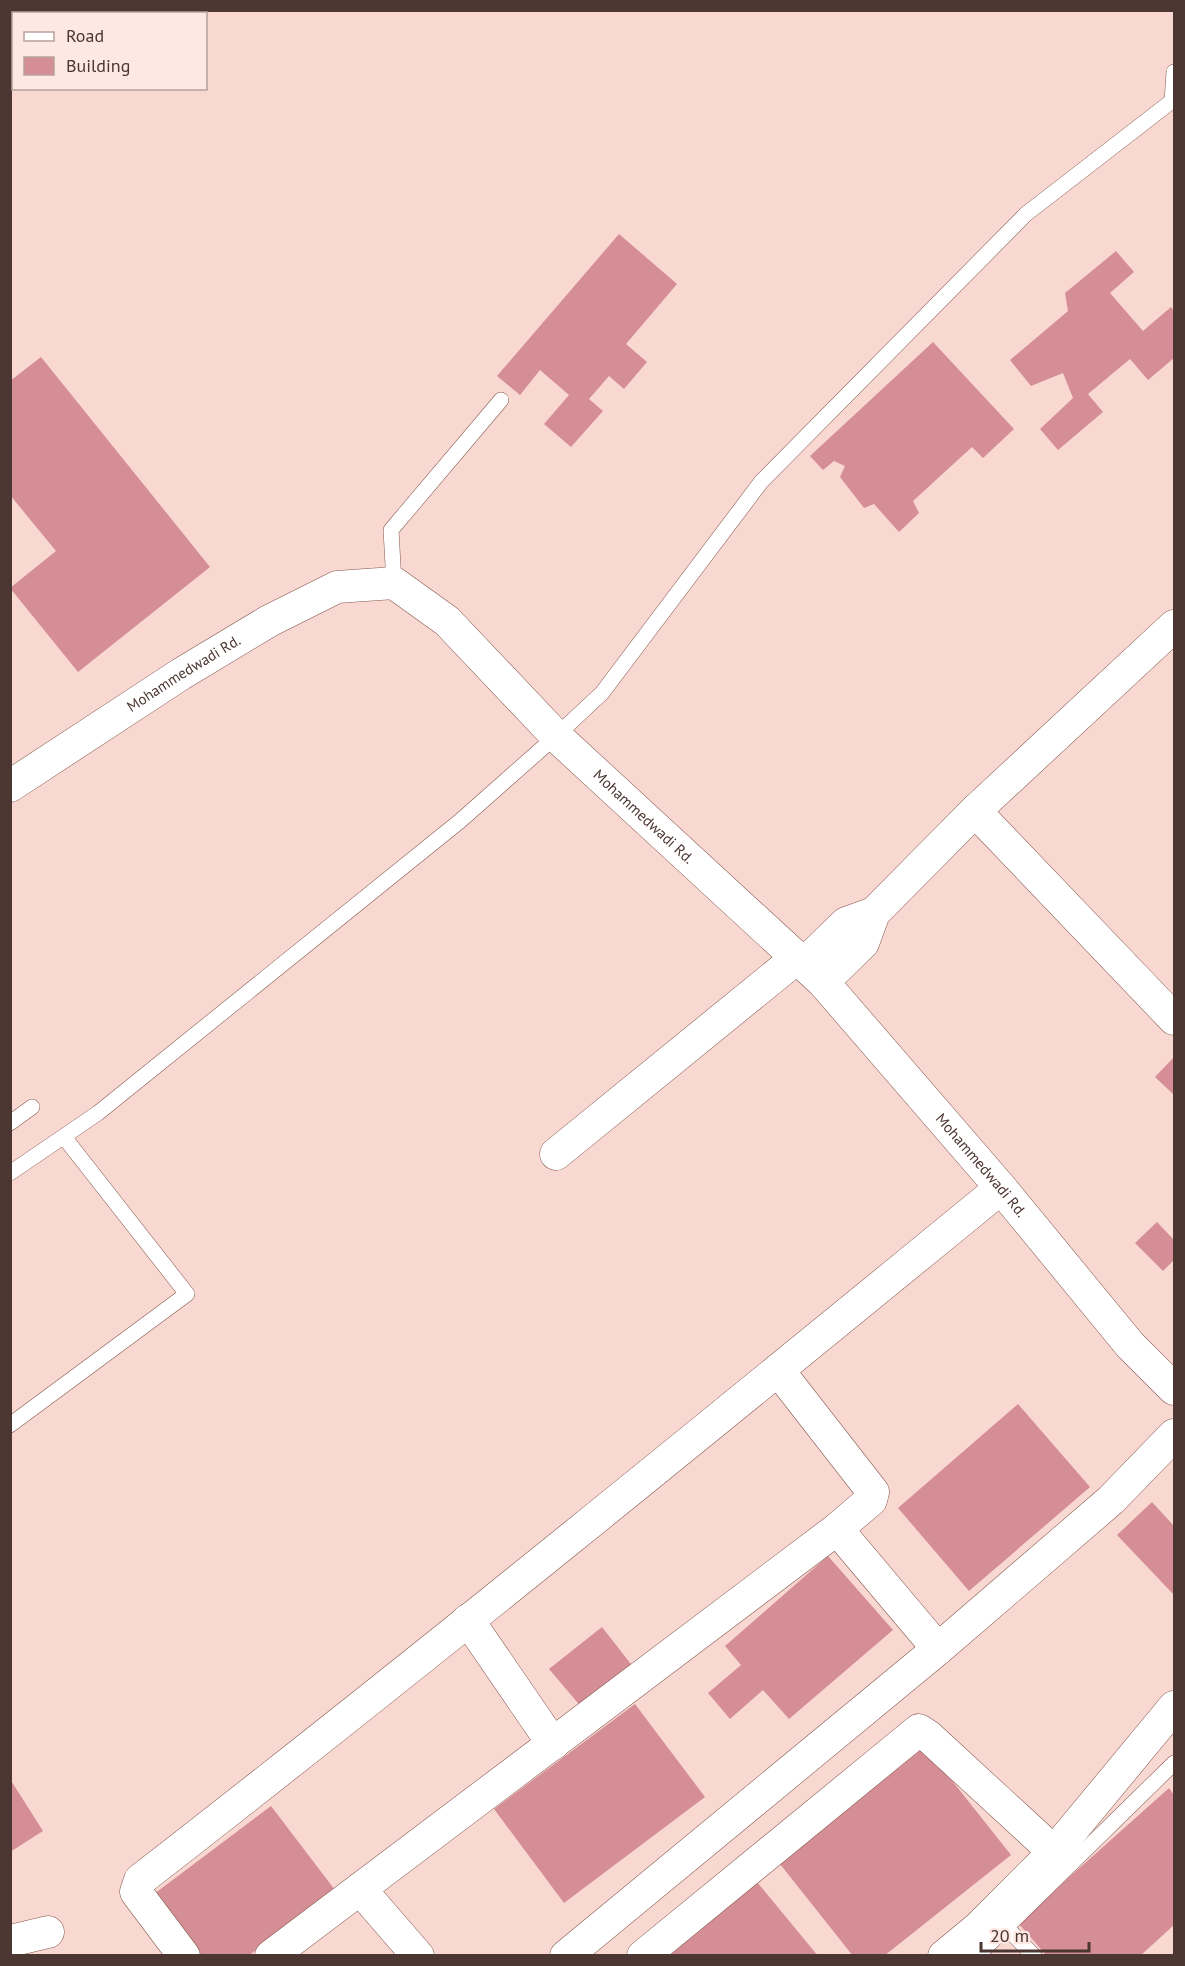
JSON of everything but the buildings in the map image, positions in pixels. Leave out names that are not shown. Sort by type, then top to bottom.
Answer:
[{"type":"street","name":"Mohammedwadi Rd.","points":[[10,786],[181,674],[269,621],[337,587],[394,583],[447,621],[556,736],[808,968],[1001,1188],[1130,1345],[1174,1389]]},
{"type":"street","points":[[556,1154],[808,968],[862,943],[874,913],[975,812],[1174,626]]},
{"type":"street","points":[[975,812],[1174,1019]]},
{"type":"street","points":[[184,1956],[136,1892],[140,1880],[293,1762],[1001,1188]]},
{"type":"street","points":[[271,1956],[837,1529],[871,1500],[873,1492],[778,1370]]},
{"type":"street","points":[[566,1956],[939,1649],[1111,1500],[1174,1435]]},
{"type":"street","points":[[837,1529],[939,1649]]},
{"type":"street","points":[[468,1620],[553,1744]]},
{"type":"street","points":[[944,1956],[978,1928],[1054,1852],[1174,1707]]},
{"type":"street","points":[[643,1956],[919,1730],[1054,1852]]},
{"type":"street","points":[[360,1889],[418,1956]]},
{"type":"street","points":[[10,1941],[48,1932]]},
{"type":"lane","points":[[10,1173],[98,1113],[450,829],[602,693],[761,482],[1026,214],[1173,101],[1174,72]]},
{"type":"lane","points":[[394,583],[391,530],[501,400]]},
{"type":"lane","points":[[10,1123],[32,1107]]},
{"type":"lane","points":[[10,1425],[187,1294],[64,1137]]},
{"type":"lane","points":[[977,1956],[1174,1763]]},
{"type":"lane","points":[[1006,1928],[1034,1956]]}]
